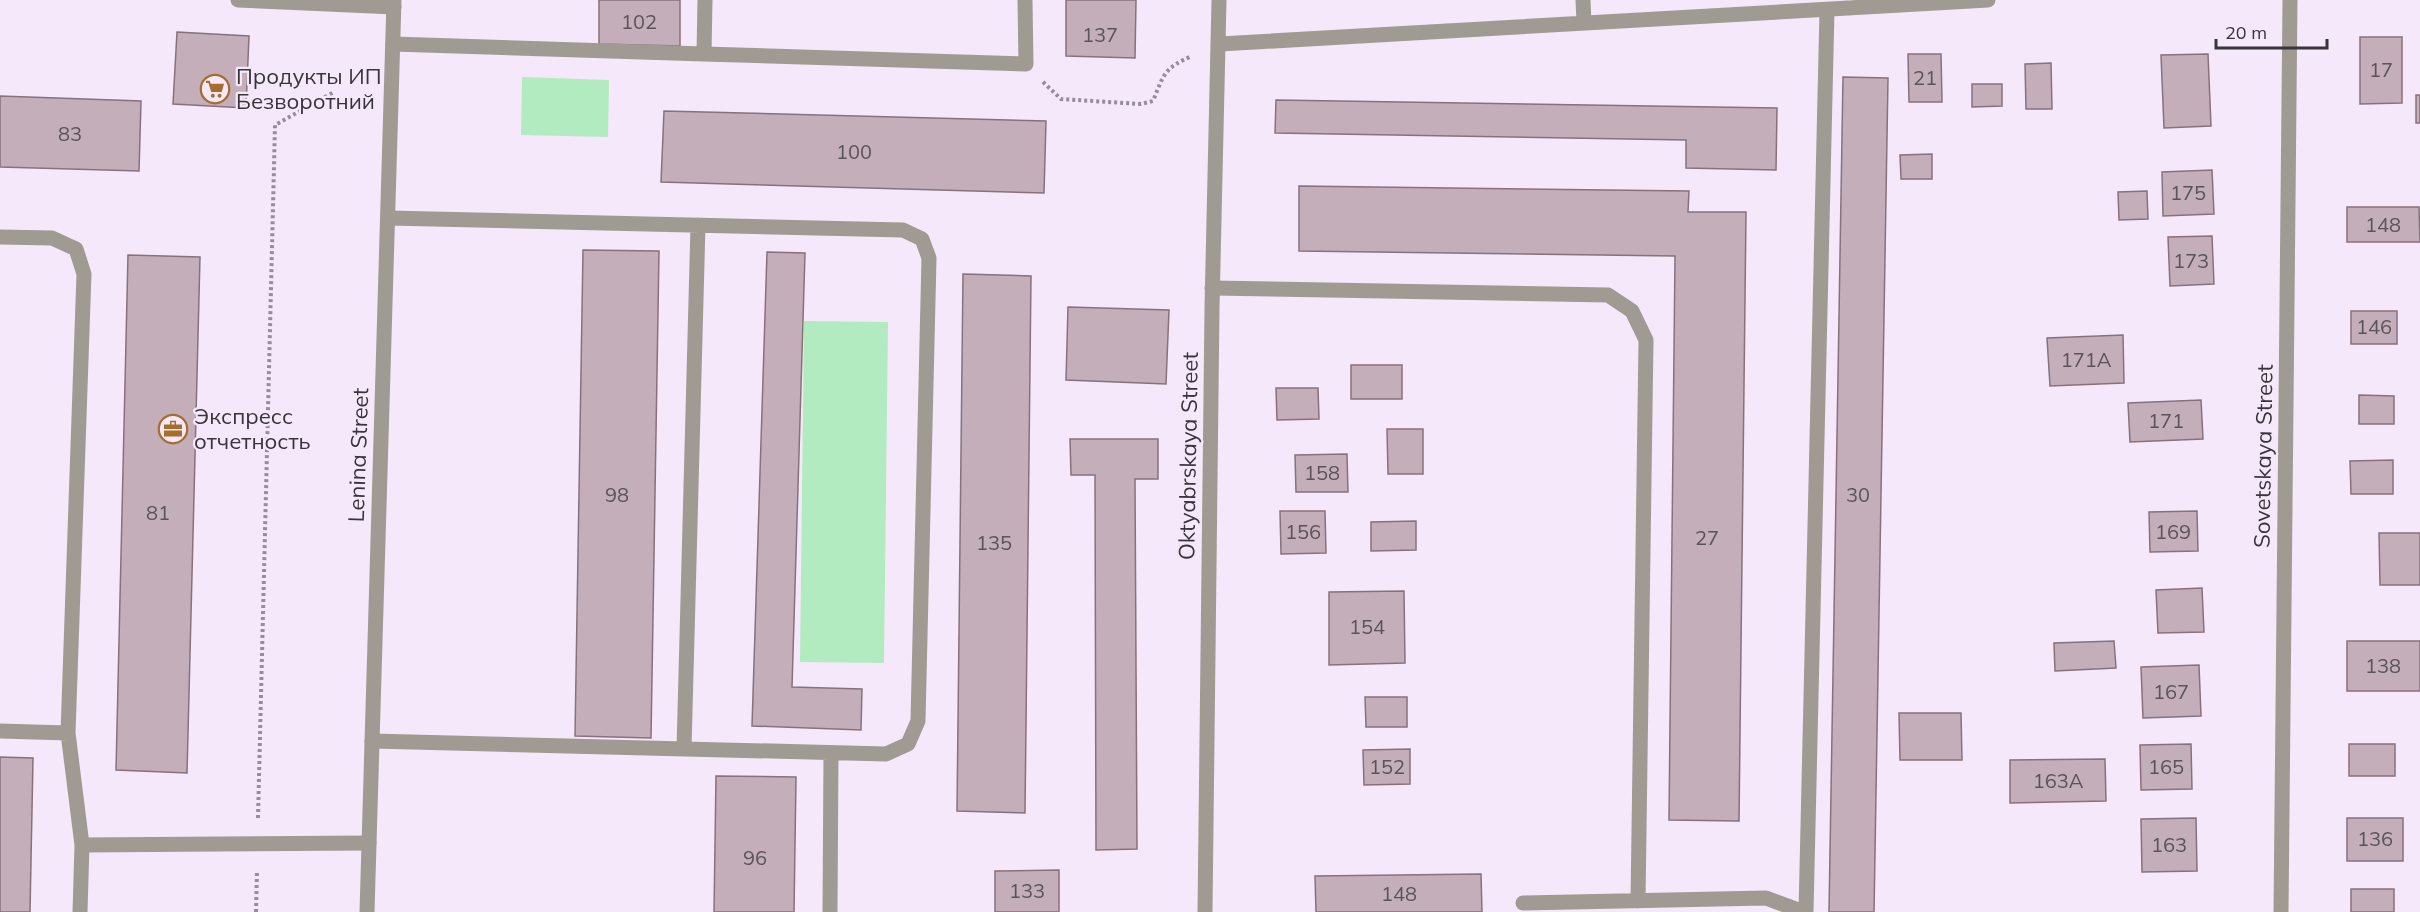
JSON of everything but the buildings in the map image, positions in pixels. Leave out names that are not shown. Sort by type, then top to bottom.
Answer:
[{"type":"street","points":[[238,0],[394,3]]},
{"type":"street","points":[[704,54],[705,0]]},
{"type":"street","points":[[393,44],[1026,64],[1025,0]]},
{"type":"street","name":"Oktyabrskaya Street","points":[[1205,912],[1212,288],[1220,44],[1219,0]]},
{"type":"street","points":[[1583,0],[1584,23]]},
{"type":"street","points":[[1220,44],[1988,0]]},
{"type":"street","name":"Sovetskaya Street","points":[[2281,912],[2290,0]]},
{"type":"street","name":"Lenina Street","points":[[367,912],[394,3]]},
{"type":"street","points":[[1523,903],[1766,898],[1805,912],[1827,10]]},
{"type":"street","points":[[372,741],[886,754],[908,744],[918,721],[928,258],[922,240],[903,230],[388,218]]},
{"type":"street","points":[[684,749],[698,225]]},
{"type":"street","points":[[0,237],[52,238],[68,245],[76,249],[84,274],[68,733],[82,845],[80,912]]},
{"type":"street","points":[[1212,288],[1608,295],[1632,311],[1646,340],[1638,901]]},
{"type":"street","points":[[0,731],[68,733]]},
{"type":"street","points":[[830,912],[831,753]]},
{"type":"street","points":[[82,845],[369,843]]},
{"type":"path","points":[[1026,64],[1061,99],[1141,104],[1153,101],[1162,76],[1171,64],[1220,44]]},
{"type":"path","points":[[256,912],[275,125],[334,92]]},
{"type":"green space","points":[[522,77],[609,80],[608,137],[521,135]]},
{"type":"green space","points":[[804,321],[888,322],[884,663],[800,662]]},
{"type":"place","name":"Продукты ИП Безворотний","points":[[215,89]]},
{"type":"place","name":"Экспресс отчетность","points":[[173,429]]}]
